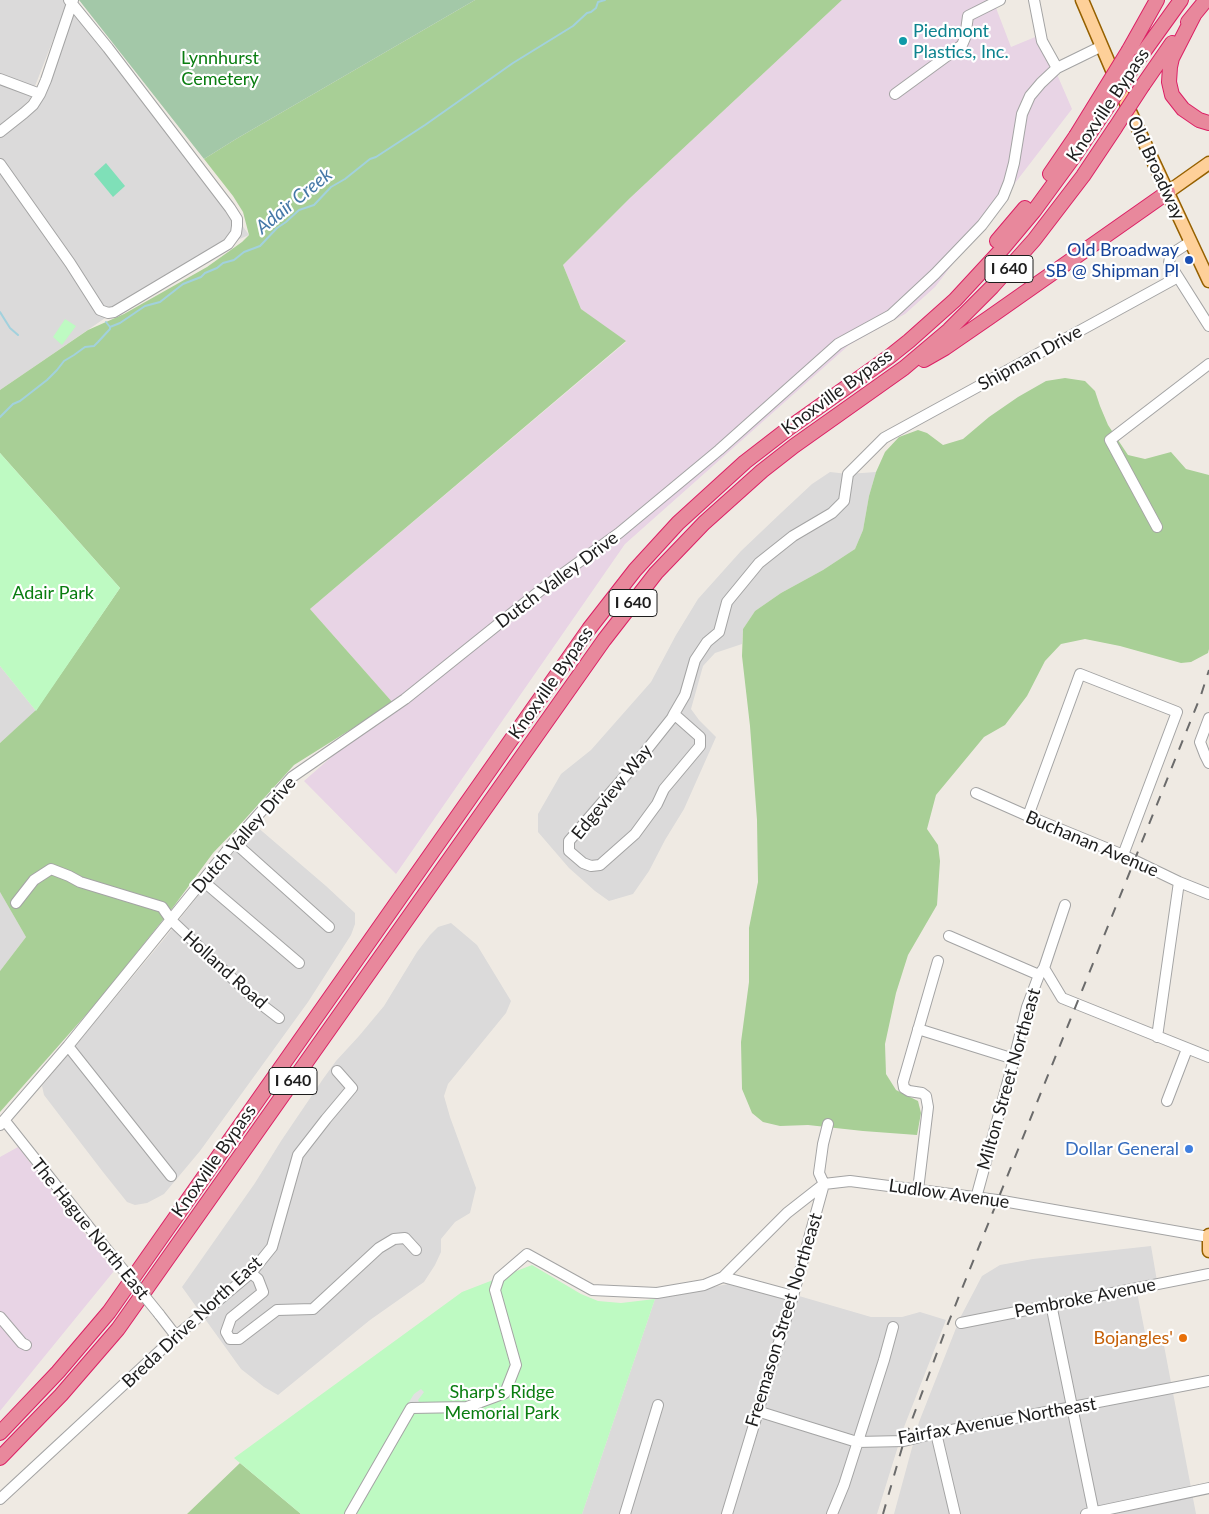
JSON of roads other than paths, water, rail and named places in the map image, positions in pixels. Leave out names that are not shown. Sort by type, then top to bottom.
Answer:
[{"type":"highway","points":[[624,584],[638,555],[702,489],[733,462],[784,423],[896,342],[953,289],[986,255],[1034,197],[1076,136],[1130,50],[1157,0]]},
{"type":"highway","name":"Knoxville Bypass","points":[[0,1432],[58,1372],[108,1312],[589,629],[624,584],[678,523],[745,462],[789,428],[889,357],[955,300],[1034,211],[1076,155],[1181,0]]},
{"type":"highway","name":"Knoxville Bypass","points":[[0,1458],[62,1395],[118,1329],[599,647],[656,573],[692,534],[746,484],[800,442],[904,368],[949,330],[1016,262],[1060,207],[1180,32],[1206,0]]},
{"type":"highway","points":[[1194,15],[1172,58],[1169,82],[1176,102],[1199,120],[1209,123]]},
{"type":"highway","points":[[878,387],[945,348],[1168,192]]},
{"type":"main road","name":"Old Broadway","points":[[1082,0],[1209,281]]},
{"type":"main road","points":[[1168,192],[1209,163]]},
{"type":"main road","points":[[1209,1236],[1209,1251]]},
{"type":"street","points":[[895,94],[962,45],[965,38],[968,16],[1000,0]]},
{"type":"street","points":[[1034,0],[1042,41],[1058,68]]},
{"type":"street","points":[[0,132],[24,114],[40,94],[71,1]]},
{"type":"street","points":[[0,164],[70,263],[100,310],[108,313],[114,312],[228,244],[236,233],[237,219],[230,208],[71,1]]},
{"type":"street","name":"Dutch Valley Drive","points":[[2,1123],[68,1046],[234,842],[292,777],[405,699],[546,586],[619,533],[719,450],[838,344],[891,315],[935,274],[982,225],[1002,197],[1009,182],[1014,163],[1022,114],[1030,96],[1058,68],[1102,46]]},
{"type":"street","points":[[0,79],[40,94]]},
{"type":"street","points":[[1190,242],[1173,253],[1170,257],[1170,263],[1209,326]]},
{"type":"street","name":"Shipman Drive","points":[[848,474],[884,438],[1178,277]]},
{"type":"street","points":[[1158,527],[1110,440],[1209,364]]},
{"type":"street","name":"Edgeview Way","points":[[674,714],[700,737],[700,746],[664,789],[657,804],[635,834],[600,865],[591,866],[583,863],[569,851],[569,841],[637,762],[674,714],[685,695],[695,660],[707,642],[719,632],[727,602],[759,563],[793,536],[832,513],[844,501],[848,474]]},
{"type":"street","points":[[1028,816],[1080,674],[1177,712],[1123,855]]},
{"type":"street","points":[[1209,718],[1200,742],[1209,763]]},
{"type":"street","name":"Buchanan Avenue","points":[[976,793],[1123,855],[1209,894]]},
{"type":"street","points":[[234,842],[329,927]]},
{"type":"street","name":"Holland Road","points":[[16,903],[34,880],[51,869],[80,882],[162,907],[171,920],[253,998],[279,1018]]},
{"type":"street","points":[[203,880],[299,963]]},
{"type":"street","points":[[1158,1037],[1179,882]]},
{"type":"street","name":"Milton Street Northeast","points":[[976,1198],[1027,1007],[1042,972],[1065,905]]},
{"type":"street","points":[[949,936],[1042,972],[1062,998],[1209,1057]]},
{"type":"street","points":[[918,1190],[928,1106],[926,1096],[904,1088],[903,1082],[938,961]]},
{"type":"street","points":[[918,1029],[1014,1060]]},
{"type":"street","points":[[68,1046],[172,1176]]},
{"type":"street","points":[[1168,1101],[1187,1048]]},
{"type":"street","name":"Breda Drive North East","points":[[0,1499],[176,1336],[251,1273],[272,1247],[298,1155],[352,1088],[337,1071]]},
{"type":"street","name":"The Hague North East","points":[[2,1123],[176,1336]]},
{"type":"street","name":"Freemason Street Northeast","points":[[727,1514],[793,1296],[824,1184],[819,1173],[828,1124]]},
{"type":"street","name":"Ludlow Avenue","points":[[824,1184],[850,1181],[918,1190],[1209,1236]]},
{"type":"street","points":[[350,1514],[411,1408],[467,1408],[506,1393],[516,1365],[495,1290],[499,1278],[527,1254],[592,1290],[657,1293],[704,1285],[723,1277],[787,1213],[824,1184]]},
{"type":"street","points":[[251,1273],[258,1279],[262,1292],[231,1318],[226,1332],[230,1339],[239,1339],[277,1310],[313,1309],[379,1248],[394,1239],[405,1238],[416,1250]]},
{"type":"street","name":"Pembroke Avenue","points":[[961,1322],[1209,1274]]},
{"type":"street","points":[[723,1277],[793,1296]]},
{"type":"street","points":[[1051,1304],[1091,1513],[1209,1488]]},
{"type":"street","points":[[0,1317],[22,1343],[26,1345]]},
{"type":"street","points":[[832,1514],[844,1486],[893,1327]]},
{"type":"street","name":"Fairfax Avenue Northeast","points":[[757,1411],[858,1442],[904,1441],[936,1433],[1209,1381]]},
{"type":"street","points":[[625,1514],[658,1406]]},
{"type":"street","points":[[936,1433],[954,1514]]},
{"type":"waterway","name":"Adair Creek","points":[[0,417],[13,404],[20,401],[47,380],[64,361],[85,347],[94,346],[110,327],[120,323],[145,306],[160,302],[183,284],[201,277],[223,263],[234,260],[244,252],[260,246],[277,228],[299,210],[314,205],[331,187],[345,179],[370,159],[425,125],[513,63],[573,26],[587,13],[596,8],[598,2],[605,0]]},
{"type":"waterway","points":[[0,312],[10,328],[18,335]]},
{"type":"waterway","name":"Adair Creek","points":[[106,322],[110,327]]},
{"type":"railway","points":[[883,1514],[904,1441],[947,1326],[1201,695],[1209,670]]},
{"type":"place","name":"Piedmont Plastics, Inc.","points":[[903,41]]},
{"type":"place","name":"Old Broadway SB @ Shipman Pl","points":[[1189,260]]},
{"type":"place","name":"Dollar General","points":[[1189,1149]]},
{"type":"place","name":"Bojangles'","points":[[1183,1338]]},
{"type":"park label","name":"Lynnhurst Cemetery","points":[[220,68]]},
{"type":"park label","name":"Adair Park","points":[[53,593]]},
{"type":"park label","name":"Sharp's Ridge Memorial Park","points":[[502,1402]]}]
